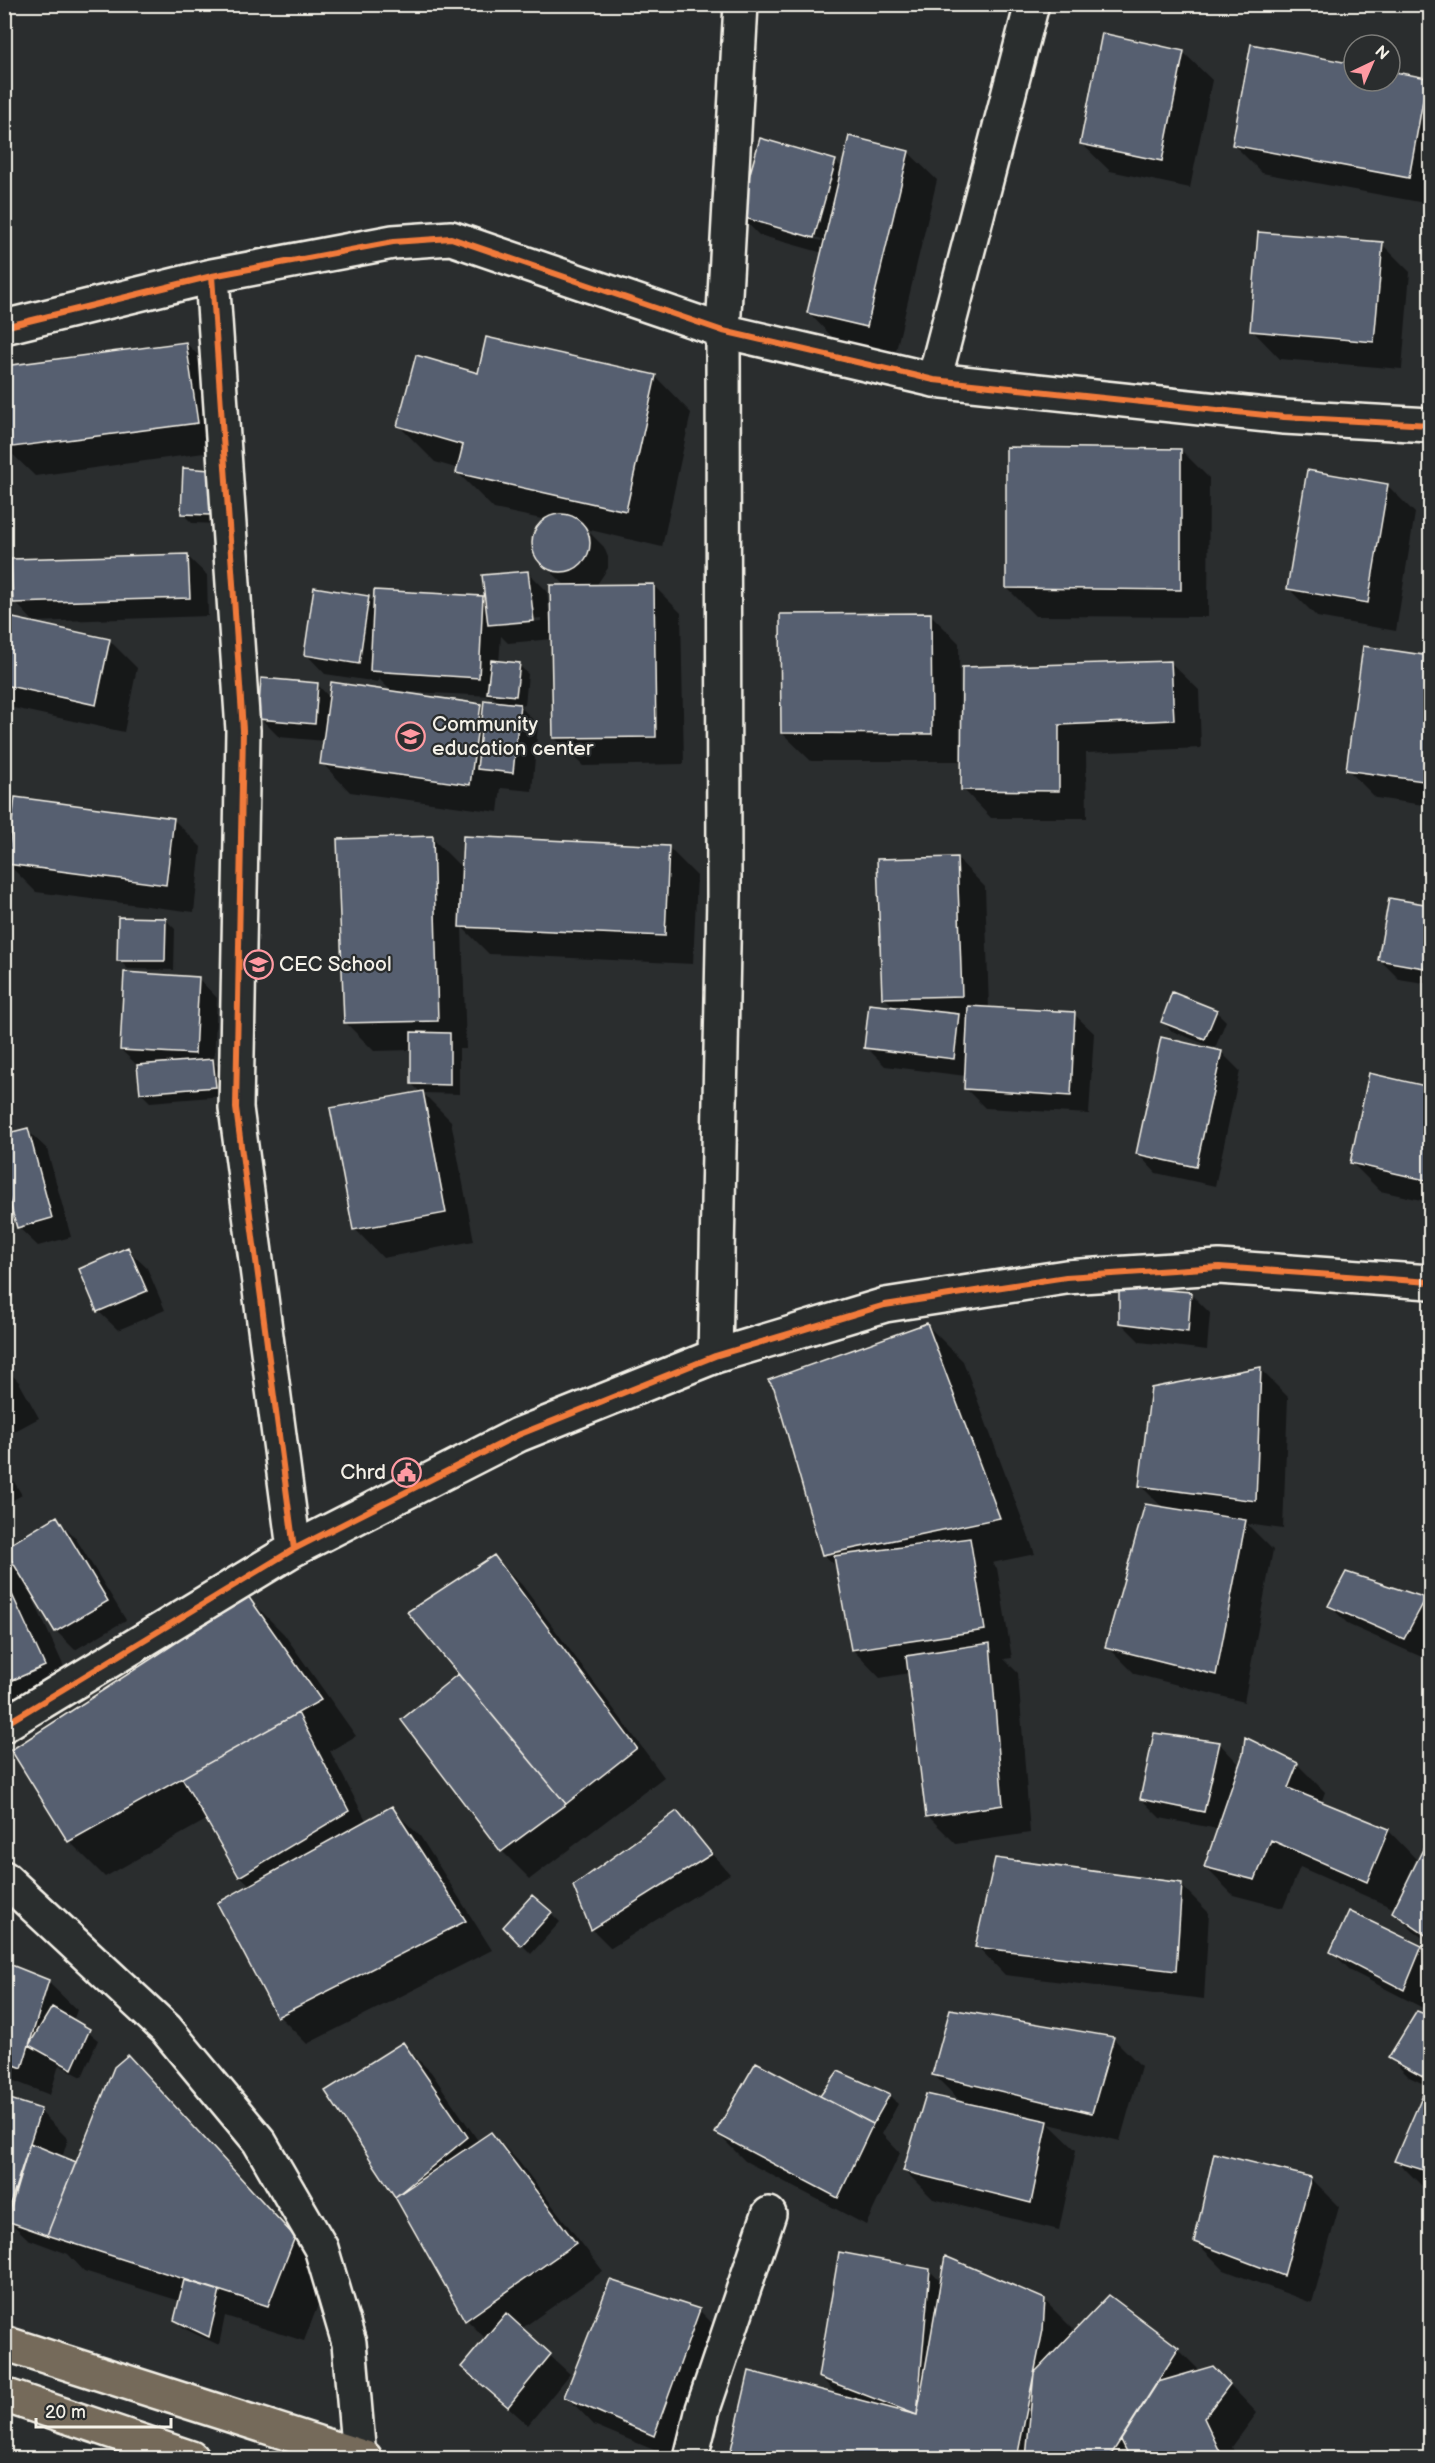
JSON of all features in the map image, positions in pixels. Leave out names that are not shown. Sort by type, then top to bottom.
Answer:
[{"type":"highway","points":[[4,2343],[362,2458]]},
{"type":"highway","points":[[4,2395],[191,2458]]},
{"type":"street","points":[[715,1356],[724,896],[723,331],[741,4]]},
{"type":"street","points":[[934,380],[1032,4]]},
{"type":"street","points":[[4,327],[212,276],[393,242],[451,238],[723,331],[934,380],[1284,417],[1431,424]]},
{"type":"street","points":[[212,276],[243,730],[236,1108],[294,1550]]},
{"type":"street","points":[[4,1725],[294,1550],[518,1435],[715,1356],[885,1305],[1066,1277],[1220,1267],[1431,1282]]},
{"type":"street","points":[[4,1878],[166,2029],[259,2142],[321,2248],[349,2343],[362,2458]]},
{"type":"street","points":[[691,2458],[703,2409],[770,2214]]},
{"type":"building","points":[[1102,33],[1184,51],[1162,161],[1080,144]]},
{"type":"building","points":[[1251,44],[1342,62],[1342,93],[1402,93],[1402,73],[1427,78],[1409,178],[1232,145]]},
{"type":"building","points":[[849,136],[909,151],[867,327],[807,313]]},
{"type":"building","points":[[760,138],[836,160],[814,238],[738,216]]},
{"type":"building","points":[[1258,232],[1383,242],[1374,342],[1250,331]]},
{"type":"building","points":[[486,337],[656,375],[626,511],[456,473],[463,445],[397,426],[416,355],[478,373]]},
{"type":"building","points":[[186,342],[198,423],[5,448],[4,366]]},
{"type":"building","points":[[1006,447],[1181,449],[1181,590],[1006,588]]},
{"type":"building","points":[[183,468],[211,470],[210,515],[181,514]]},
{"type":"building","points":[[1307,470],[1388,484],[1368,603],[1287,589]]},
{"type":"building","points":[[561,514],[577,519],[585,527],[590,543],[585,559],[577,567],[561,572],[545,567],[537,559],[532,543],[537,527],[545,519]]},
{"type":"building","points":[[188,554],[190,598],[13,603],[11,559]]},
{"type":"building","points":[[528,571],[534,621],[488,625],[482,575]]},
{"type":"building","points":[[654,584],[656,737],[553,738],[550,585]]},
{"type":"building","points":[[314,587],[369,596],[359,664],[304,655]]},
{"type":"building","points":[[374,590],[483,596],[479,678],[370,671]]},
{"type":"building","points":[[931,613],[932,734],[781,733],[780,614]]},
{"type":"building","points":[[4,616],[110,639],[96,705],[4,685]]},
{"type":"building","points":[[1363,646],[1430,656],[1430,782],[1346,770]]},
{"type":"building","points":[[491,660],[520,663],[516,696],[487,693]]},
{"type":"building","points":[[1171,661],[1174,720],[1059,725],[1059,791],[961,790],[962,667]]},
{"type":"building","points":[[261,678],[318,683],[315,724],[258,719]]},
{"type":"building","points":[[331,682],[481,704],[470,785],[320,764]]},
{"type":"building","points":[[484,700],[520,704],[513,773],[477,769]]},
{"type":"building","points":[[15,797],[174,818],[166,885],[7,864]]},
{"type":"building","points":[[433,836],[438,1021],[344,1023],[337,839]]},
{"type":"building","points":[[463,836],[669,846],[665,936],[459,927]]},
{"type":"building","points":[[957,857],[962,996],[882,998],[877,859]]},
{"type":"building","points":[[1389,898],[1430,905],[1430,969],[1378,960]]},
{"type":"building","points":[[118,917],[166,918],[165,961],[117,961]]},
{"type":"building","points":[[124,972],[199,977],[195,1054],[120,1050]]},
{"type":"building","points":[[1172,992],[1217,1010],[1205,1039],[1161,1022]]},
{"type":"building","points":[[869,1004],[959,1014],[954,1059],[864,1048]]},
{"type":"building","points":[[968,1006],[1075,1012],[1071,1096],[964,1089]]},
{"type":"building","points":[[411,1032],[450,1033],[450,1085],[411,1084]]},
{"type":"building","points":[[1161,1037],[1222,1051],[1196,1167],[1136,1154]]},
{"type":"building","points":[[213,1059],[216,1087],[140,1093],[137,1065]]},
{"type":"building","points":[[1369,1073],[1430,1087],[1430,1181],[1350,1163]]},
{"type":"building","points":[[423,1091],[446,1213],[353,1230],[330,1108]]},
{"type":"building","points":[[28,1128],[52,1218],[17,1228],[4,1182],[4,1134]]},
{"type":"building","points":[[128,1247],[147,1291],[97,1312],[79,1269]]},
{"type":"building","points":[[1119,1286],[1191,1292],[1188,1332],[1119,1323]]},
{"type":"building","points":[[927,1323],[1000,1518],[822,1555],[774,1388],[768,1380]]},
{"type":"building","points":[[1261,1367],[1256,1501],[1139,1486],[1151,1388]]},
{"type":"building","points":[[1145,1504],[1246,1520],[1216,1675],[1105,1647]]},
{"type":"building","points":[[57,1516],[108,1601],[55,1632],[4,1548]]},
{"type":"building","points":[[970,1538],[985,1630],[851,1650],[834,1556]]},
{"type":"building","points":[[494,1555],[637,1748],[566,1804],[407,1612]]},
{"type":"building","points":[[1346,1572],[1426,1598],[1404,1639],[1328,1606]]},
{"type":"building","points":[[4,1577],[45,1666],[4,1684]]},
{"type":"building","points":[[248,1596],[321,1700],[68,1842],[11,1750]]},
{"type":"building","points":[[990,1643],[1003,1805],[926,1817],[906,1656]]},
{"type":"building","points":[[458,1674],[566,1804],[501,1852],[401,1720]]},
{"type":"building","points":[[298,1713],[349,1811],[239,1877],[182,1778]]},
{"type":"building","points":[[1154,1733],[1220,1742],[1204,1812],[1140,1799]]},
{"type":"building","points":[[1245,1737],[1298,1763],[1288,1788],[1389,1829],[1367,1882],[1271,1840],[1255,1880],[1204,1867],[1243,1754]]},
{"type":"building","points":[[392,1806],[466,1921],[277,2017],[217,1903]]},
{"type":"building","points":[[677,1811],[712,1854],[591,1930],[573,1886]]},
{"type":"building","points":[[1430,1835],[1430,1938],[1392,1912]]},
{"type":"building","points":[[995,1858],[1182,1883],[1176,1971],[975,1947]]},
{"type":"building","points":[[532,1895],[552,1912],[521,1946],[503,1927]]},
{"type":"building","points":[[1349,1911],[1422,1946],[1404,1990],[1330,1952]]},
{"type":"building","points":[[4,1962],[49,1980],[22,2068],[4,2061]]},
{"type":"building","points":[[52,2007],[90,2029],[72,2069],[29,2045]]},
{"type":"building","points":[[950,2009],[1114,2037],[1092,2113],[932,2075]]},
{"type":"building","points":[[1417,2011],[1430,2016],[1430,2081],[1388,2058]]},
{"type":"building","points":[[403,2042],[468,2137],[395,2197],[325,2091]]},
{"type":"building","points":[[128,2055],[295,2237],[268,2306],[47,2235],[114,2067]]},
{"type":"building","points":[[756,2062],[873,2124],[838,2198],[715,2133]]},
{"type":"building","points":[[838,2071],[890,2094],[873,2124],[820,2096]]},
{"type":"building","points":[[1430,2081],[1430,2172],[1394,2161]]},
{"type":"building","points":[[926,2094],[1048,2121],[1031,2203],[903,2171]]},
{"type":"building","points":[[4,2097],[41,2109],[10,2204],[4,2202]]},
{"type":"building","points":[[491,2132],[576,2243],[465,2321],[395,2197]]},
{"type":"building","points":[[30,2143],[76,2162],[47,2235],[7,2221]]},
{"type":"building","points":[[1214,2153],[1311,2177],[1284,2276],[1194,2242]]},
{"type":"building","points":[[839,2252],[930,2269],[917,2415],[818,2377]]},
{"type":"building","points":[[945,2256],[1045,2299],[1043,2330],[1017,2458],[729,2458],[749,2371],[917,2415]]},
{"type":"building","points":[[184,2280],[220,2291],[209,2337],[174,2320]]},
{"type":"building","points":[[610,2280],[700,2309],[654,2436],[564,2397]]},
{"type":"building","points":[[1109,2295],[1179,2348],[1109,2458],[1026,2458],[1034,2373]]},
{"type":"building","points":[[506,2313],[551,2354],[508,2407],[461,2367]]},
{"type":"building","points":[[1213,2366],[1230,2384],[1204,2418],[1223,2458],[1130,2458],[1121,2440],[1158,2382]]},
{"type":"cycle path","points":[[4,327],[212,276],[393,242],[451,238],[723,331],[934,380],[1284,417],[1430,425]]},
{"type":"cycle path","points":[[212,276],[243,730],[236,1108],[294,1549]]},
{"type":"cycle path","points":[[4,1725],[294,1549],[518,1435],[715,1356],[885,1305],[1066,1277],[1219,1267],[1430,1282]]},
{"type":"place","name":"Community education center","points":[[411,736]]},
{"type":"place","name":"CEC School","points":[[258,964]]},
{"type":"place","name":"Chrd","points":[[407,1472]]}]
